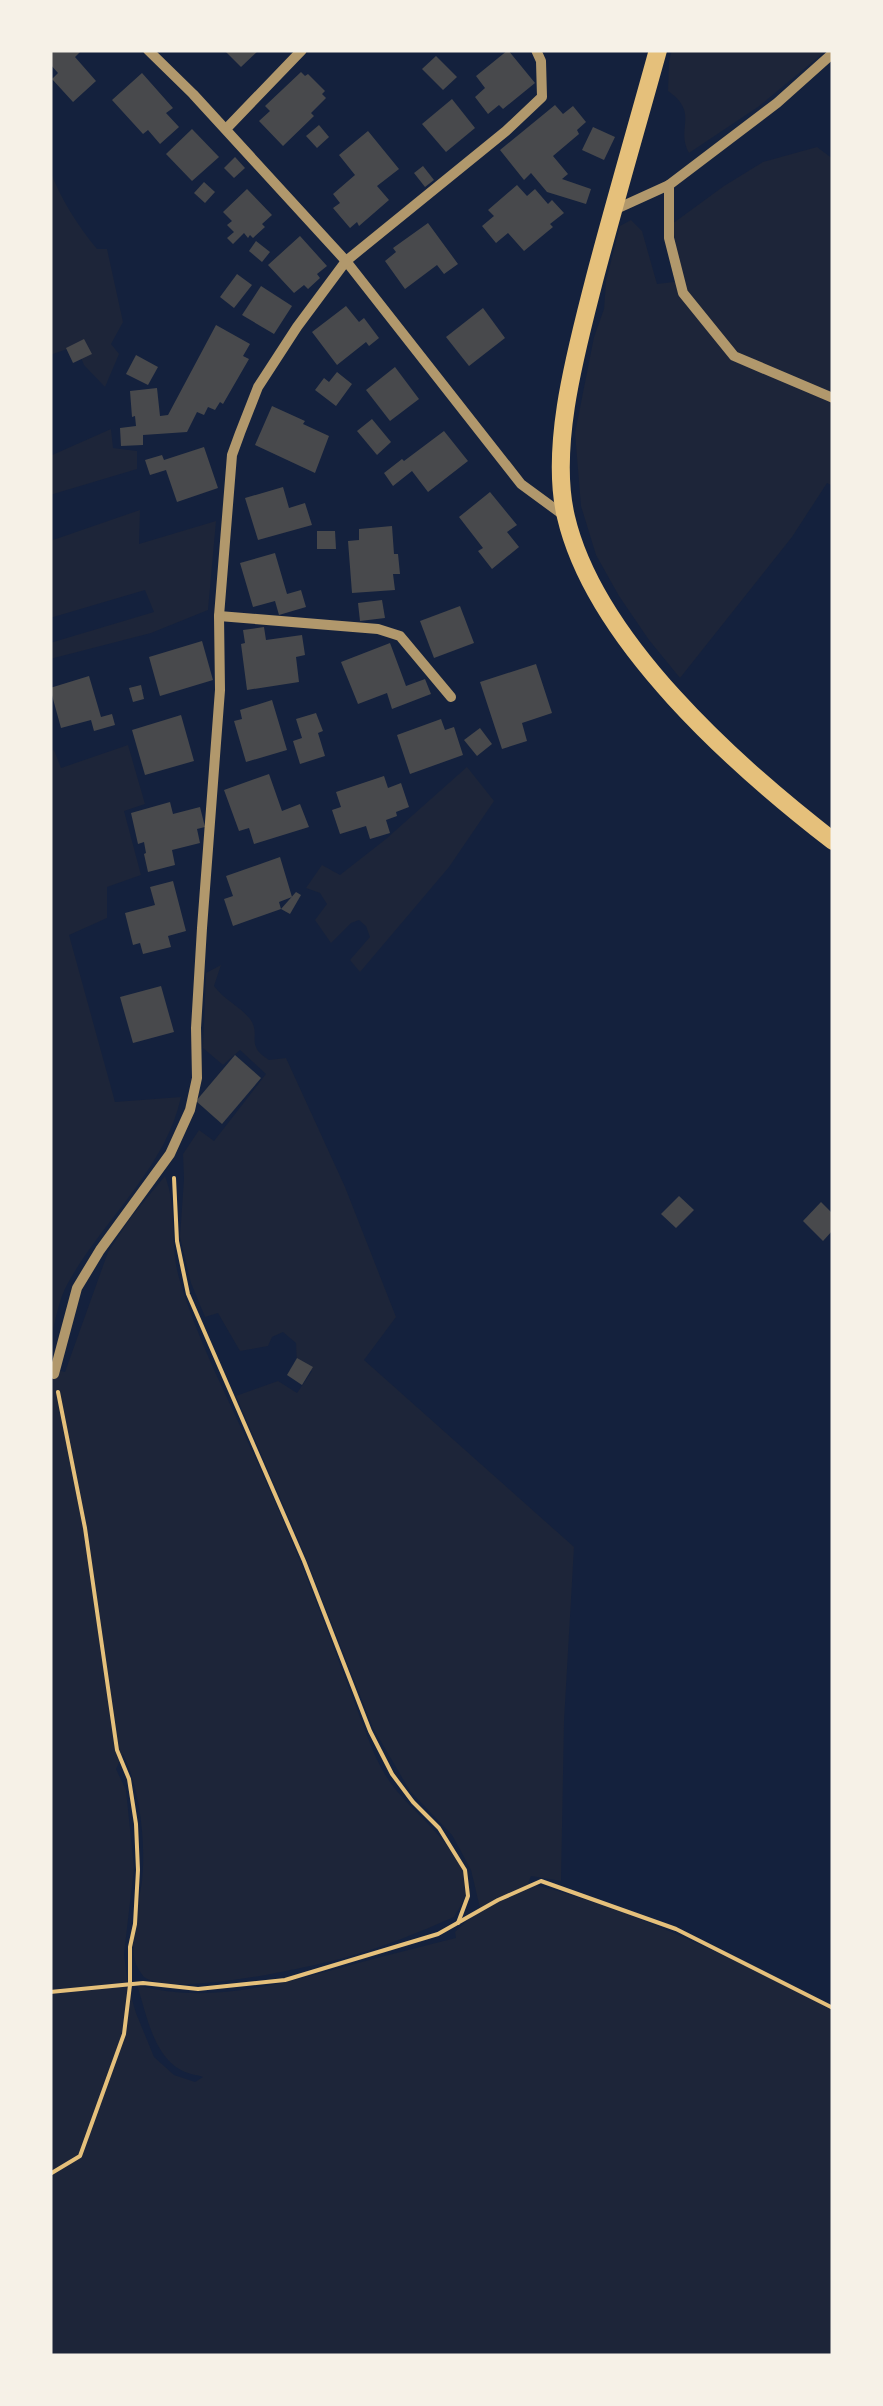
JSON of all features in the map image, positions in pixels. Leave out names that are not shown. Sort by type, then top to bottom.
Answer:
[{"type":"main road","points":[[658,50],[576,353],[560,476],[566,517],[595,589],[638,657],[699,724],[833,841]]},
{"type":"street","points":[[148,50],[346,261],[520,484],[566,517]]},
{"type":"street","points":[[226,129],[302,50]]},
{"type":"street","points":[[54,1374],[77,1288],[170,1154],[190,1110],[198,1078],[200,945],[220,690],[220,616],[232,455],[258,387],[346,261],[542,98],[541,60],[536,50]]},
{"type":"street","points":[[613,210],[669,185],[777,103],[833,54]]},
{"type":"street","points":[[669,185],[669,238],[683,294],[734,356],[833,398]]},
{"type":"street","points":[[220,616],[392,633],[400,636],[451,697]]},
{"type":"path","points":[[170,1154],[176,1189],[177,1241],[188,1294],[304,1561],[370,1731],[392,1774],[439,1828],[465,1870],[468,1896],[458,1922]]},
{"type":"path","points":[[50,2174],[80,2156],[124,2034],[138,1870],[136,1824],[128,1779],[117,1750],[85,1528],[54,1374]]},
{"type":"path","points":[[50,1992],[144,1983],[198,1989],[285,1980],[438,1934],[498,1900],[541,1882],[676,1929],[833,2008]]},
{"type":"shaded area","points":[[672,50],[827,50],[758,107],[689,153],[683,106],[668,91]]},
{"type":"shaded area","points":[[817,147],[833,159],[833,486],[827,483],[792,537],[680,678],[619,596],[596,555],[581,506],[575,433],[620,226],[631,220],[642,231],[657,284],[682,281],[672,224],[763,162]]},
{"type":"shaded area","points":[[50,170],[83,231],[97,249],[107,249],[123,322],[111,344],[119,354],[105,387],[84,365],[76,346],[50,355]]},
{"type":"shaded area","points":[[111,429],[113,448],[137,451],[137,469],[50,495],[50,456]]},
{"type":"shaded area","points":[[140,510],[139,544],[216,521],[208,610],[151,633],[50,659],[50,643],[154,612],[145,590],[50,618],[50,541]]},
{"type":"shaded area","points":[[128,745],[145,804],[124,811],[141,875],[107,887],[107,918],[69,935],[115,1102],[181,1097],[173,1123],[148,1171],[68,1283],[50,1342],[50,751],[54,750],[61,768]]},
{"type":"shaded area","points":[[467,767],[494,801],[449,867],[360,972],[350,960],[370,937],[366,926],[359,920],[351,923],[331,943],[315,920],[327,904],[320,893],[306,888],[322,865],[340,875]]},
{"type":"shaded area","points":[[221,965],[214,986],[250,1019],[257,1050],[269,1060],[286,1058],[345,1187],[396,1317],[364,1360],[574,1547],[564,1721],[561,1881],[531,1876],[528,1883],[645,1921],[833,2009],[833,2356],[50,2356],[50,1368],[65,1372],[108,1252],[165,1176],[177,1268],[189,1307],[293,1544],[372,1749],[393,1786],[450,1849],[465,1876],[467,1889],[454,1917],[347,1957],[211,1983],[160,1983],[144,1977],[136,1965],[133,1946],[142,1881],[142,1833],[138,1799],[123,1754],[116,1769],[126,1790],[134,1868],[124,1954],[128,1986],[154,2057],[174,2075],[195,2082],[203,2077],[176,2067],[167,2059],[154,2036],[137,1985],[192,1993],[276,1984],[456,1938],[455,1932],[480,1908],[471,1870],[452,1835],[410,1791],[373,1728],[236,1396],[278,1381],[297,1393],[312,1371],[297,1364],[296,1343],[283,1332],[272,1337],[268,1346],[240,1351],[218,1313],[205,1317],[191,1283],[180,1237],[183,1154],[199,1130],[214,1141],[266,1074],[240,1050],[223,1065],[203,1048],[206,973]]},
{"type":"building","points":[[50,50],[82,50],[75,57],[96,81],[73,102],[52,79],[58,73],[50,64]]},
{"type":"building","points":[[224,50],[259,50],[241,67]]},
{"type":"building","points":[[508,50],[535,83],[503,109],[499,105],[488,114],[475,97],[485,88],[476,76]]},
{"type":"building","points":[[436,56],[457,77],[443,90],[422,69]]},
{"type":"building","points":[[301,72],[325,91],[322,94],[326,98],[311,113],[314,116],[283,146],[259,121],[270,111],[265,106]]},
{"type":"building","points":[[142,73],[173,108],[166,113],[179,127],[160,144],[148,130],[143,134],[112,100]]},
{"type":"building","points":[[452,99],[475,128],[446,152],[422,124]]},
{"type":"building","points":[[555,105],[563,114],[573,106],[586,122],[577,130],[579,134],[553,156],[568,174],[562,179],[591,189],[586,204],[547,192],[531,173],[524,180],[500,150]]},
{"type":"building","points":[[319,125],[329,137],[317,148],[306,136]]},
{"type":"building","points":[[593,127],[615,137],[604,160],[582,150]]},
{"type":"building","points":[[192,129],[219,157],[192,181],[166,154]]},
{"type":"building","points":[[368,131],[399,169],[377,186],[389,200],[359,226],[357,222],[350,228],[333,208],[340,203],[333,194],[355,175],[339,155]]},
{"type":"building","points":[[235,157],[245,168],[234,178],[224,168]]},
{"type":"building","points":[[423,166],[434,180],[425,187],[414,173]]},
{"type":"building","points":[[204,182],[215,192],[205,203],[194,193]]},
{"type":"building","points":[[517,185],[527,196],[535,189],[548,204],[552,200],[564,213],[524,251],[508,233],[496,243],[482,226],[494,216],[488,210]]},
{"type":"building","points":[[247,189],[272,215],[253,238],[244,233],[233,244],[227,238],[234,232],[227,225],[232,221],[223,212]]},
{"type":"building","points":[[428,223],[458,264],[444,274],[437,265],[405,289],[385,261],[396,252],[393,248]]},
{"type":"building","points":[[300,236],[327,266],[308,289],[304,285],[294,293],[268,265]]},
{"type":"building","points":[[256,241],[270,252],[262,262],[249,251]]},
{"type":"building","points":[[237,274],[252,285],[234,308],[220,297]]},
{"type":"building","points":[[261,286],[292,306],[274,334],[242,315]]},
{"type":"building","points":[[346,306],[359,322],[364,318],[379,338],[369,346],[366,342],[337,365],[312,332]]},
{"type":"building","points":[[483,308],[505,338],[469,366],[446,337]]},
{"type":"building","points":[[216,325],[250,344],[243,356],[249,359],[223,404],[220,402],[215,410],[208,407],[204,415],[197,412],[187,432],[143,435],[143,445],[121,446],[120,428],[136,426],[130,391],[157,388],[160,416],[168,415]]},
{"type":"building","points":[[84,339],[92,354],[73,363],[66,348]]},
{"type":"building","points":[[136,355],[158,367],[148,385],[126,374]]},
{"type":"building","points":[[395,367],[419,399],[390,421],[366,390]]},
{"type":"building","points":[[337,372],[352,384],[336,406],[315,390],[324,378],[329,382]]},
{"type":"building","points":[[272,406],[329,436],[315,473],[255,445]]},
{"type":"building","points":[[372,419],[391,442],[377,455],[357,431]]},
{"type":"building","points":[[444,431],[468,461],[428,492],[412,471],[393,486],[384,473]]},
{"type":"building","points":[[204,447],[218,488],[177,502],[166,470],[150,475],[145,460],[162,455],[164,460]]},
{"type":"building","points":[[283,487],[289,508],[305,503],[312,525],[258,540],[245,498]]},
{"type":"building","points":[[490,492],[517,525],[507,532],[519,547],[492,569],[478,551],[483,548],[459,517]]},
{"type":"building","points":[[392,526],[400,574],[393,574],[395,590],[352,593],[348,541],[359,540],[359,529]]},
{"type":"building","points":[[317,531],[335,531],[336,549],[317,549]]},
{"type":"building","points":[[275,553],[287,594],[301,590],[306,607],[279,615],[275,601],[253,607],[240,563]]},
{"type":"building","points":[[382,600],[385,618],[360,621],[358,603]]},
{"type":"building","points":[[460,606],[474,643],[434,658],[420,621]]},
{"type":"building","points":[[264,627],[266,640],[302,635],[305,655],[296,657],[299,682],[247,690],[243,630]]},
{"type":"building","points":[[202,641],[213,680],[160,696],[149,657]]},
{"type":"building","points":[[390,643],[406,686],[425,679],[431,694],[392,709],[387,693],[358,704],[341,662]]},
{"type":"building","points":[[536,664],[552,713],[522,723],[527,741],[502,749],[480,682]]},
{"type":"building","points":[[89,676],[101,717],[112,714],[115,725],[94,731],[91,720],[61,728],[50,688]]},
{"type":"building","points":[[141,685],[144,699],[133,702],[129,688]]},
{"type":"building","points":[[272,700],[287,750],[246,762],[234,721],[242,719],[240,710]]},
{"type":"building","points":[[316,713],[323,731],[318,733],[325,756],[300,764],[293,741],[302,738],[296,719]]},
{"type":"building","points":[[181,715],[194,761],[145,775],[132,730]]},
{"type":"building","points":[[441,719],[445,730],[454,727],[463,755],[410,774],[397,735]]},
{"type":"building","points":[[480,728],[492,744],[477,756],[464,740]]},
{"type":"building","points":[[269,774],[282,811],[300,804],[309,827],[254,844],[249,828],[239,831],[224,790]]},
{"type":"building","points":[[384,776],[388,788],[401,783],[409,807],[386,820],[390,833],[370,839],[366,826],[340,834],[332,810],[341,807],[336,792]]},
{"type":"building","points":[[170,802],[173,814],[200,807],[205,827],[197,829],[200,843],[172,850],[175,865],[148,872],[144,842],[138,844],[131,813]]},
{"type":"building","points":[[280,857],[292,897],[279,902],[281,909],[233,926],[224,899],[233,896],[226,876]]},
{"type":"building","points":[[173,881],[186,931],[168,936],[171,947],[143,954],[140,943],[133,945],[125,913],[155,905],[150,887]]},
{"type":"building","points":[[296,892],[301,895],[290,914],[281,909]]},
{"type":"building","points":[[161,986],[174,1032],[133,1043],[120,997]]},
{"type":"building","points":[[235,1055],[261,1078],[222,1124],[196,1101]]},
{"type":"building","points":[[679,1196],[694,1210],[676,1228],[661,1214]]},
{"type":"building","points":[[821,1202],[833,1214],[833,1230],[823,1241],[803,1221]]},
{"type":"building","points":[[297,1358],[313,1367],[302,1385],[287,1375]]}]
